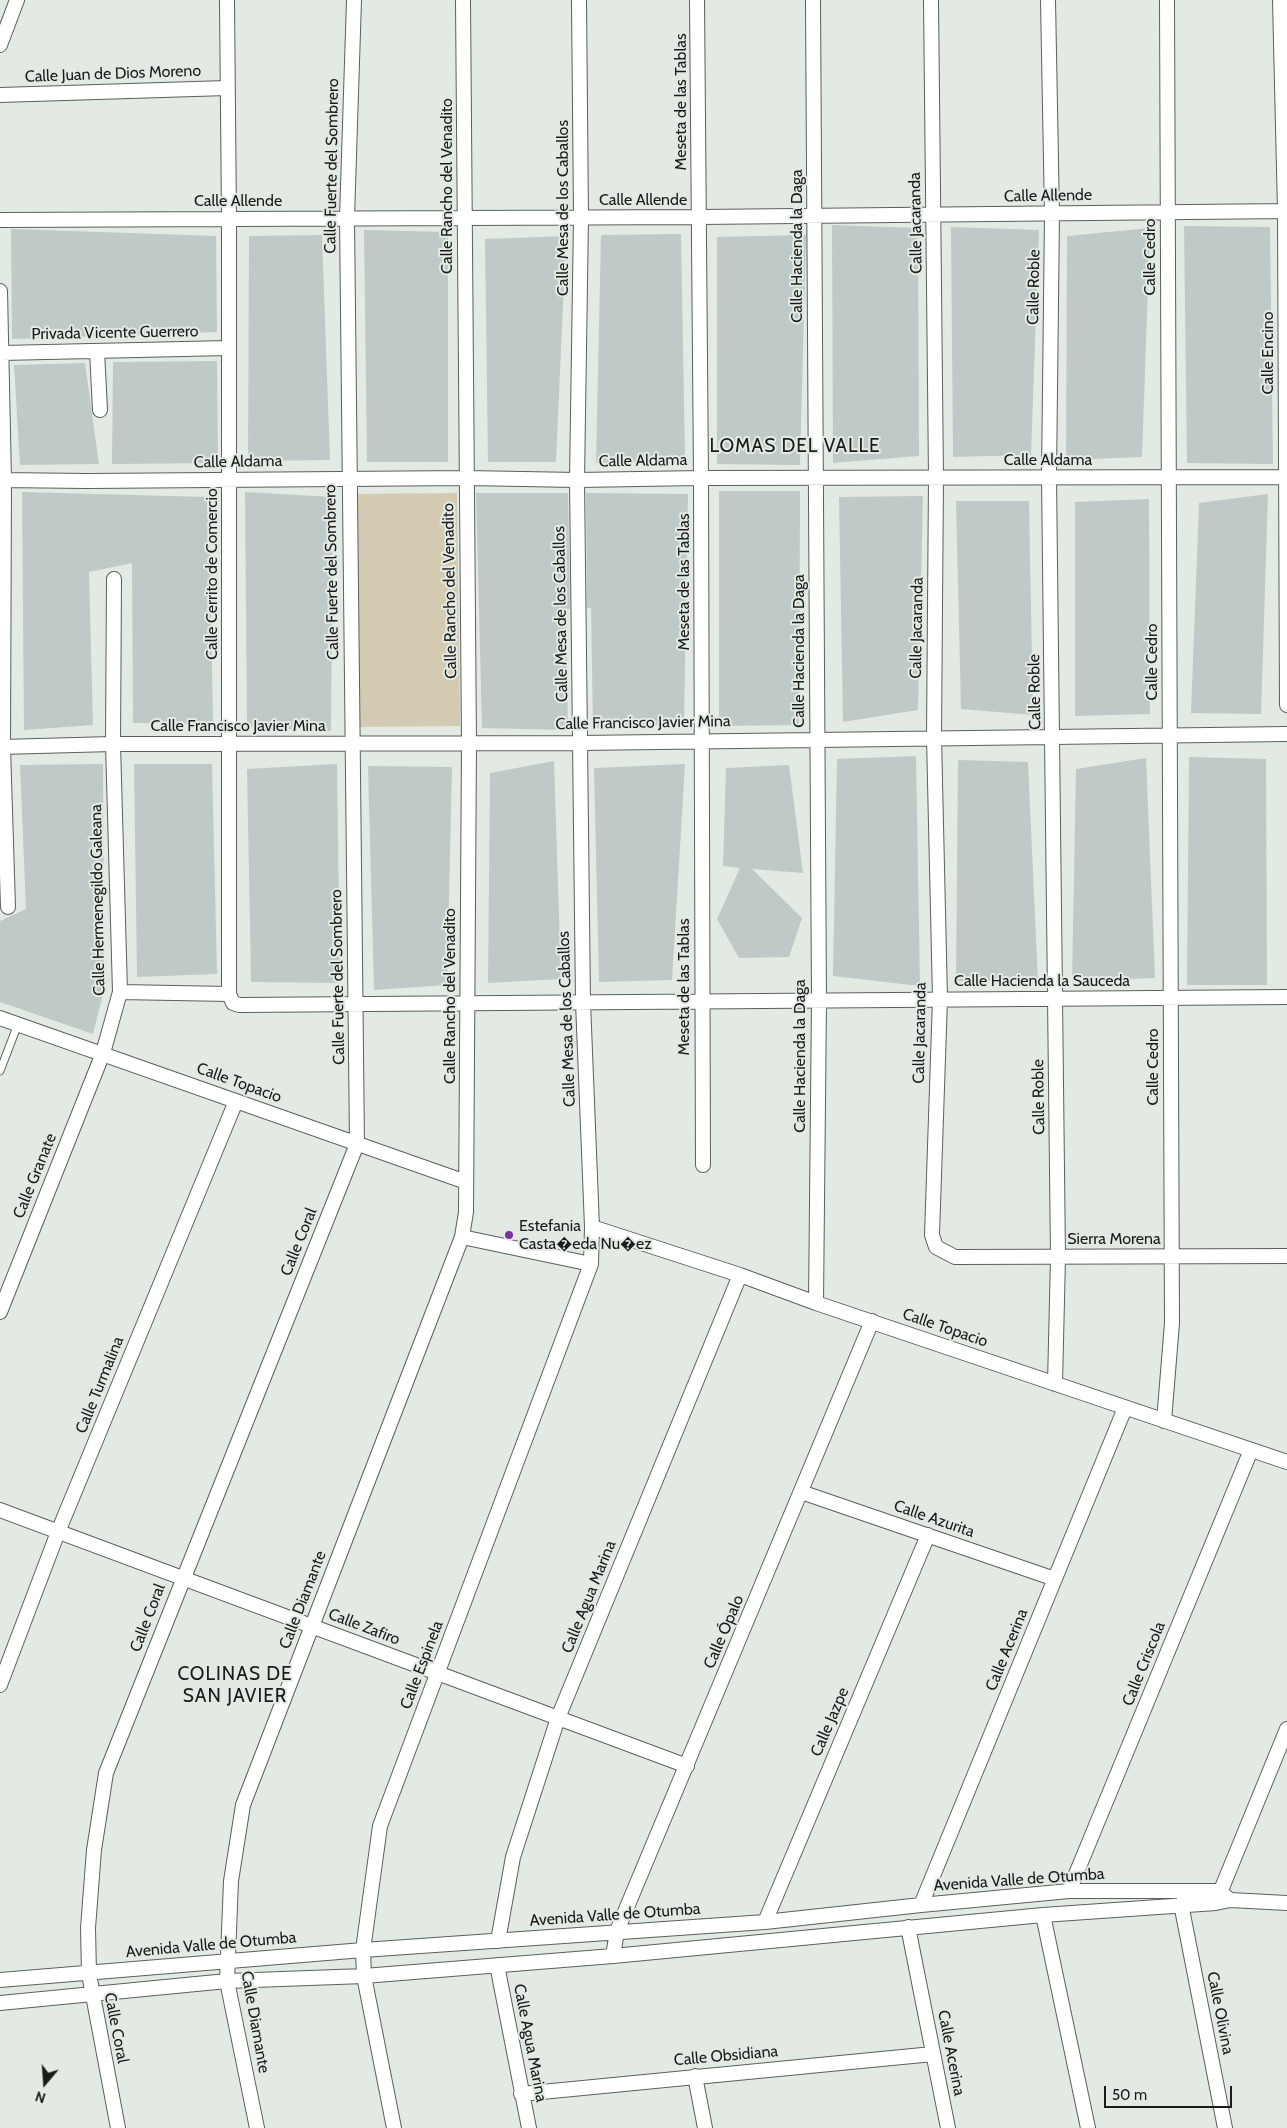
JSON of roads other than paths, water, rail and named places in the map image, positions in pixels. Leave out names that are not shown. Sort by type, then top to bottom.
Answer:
[{"type":"street","points":[[0,45],[17,0]]},
{"type":"street","name":"Calle Cerrito de Comercio","points":[[227,0],[230,219],[230,996]]},
{"type":"street","name":"Calle Fuerte del Sombrero","points":[[354,0],[346,218],[357,1144]]},
{"type":"street","name":"Calle Rancho del Venadito","points":[[463,0],[469,742],[466,1182]]},
{"type":"street","name":"Calle Mesa de los Caballos","points":[[579,0],[581,217],[577,480],[583,1002],[592,1227]]},
{"type":"street","name":"Meseta de las Tablas","points":[[697,0],[702,478],[701,1001],[703,1165]]},
{"type":"street","name":"Calle Hacienda la Daga","points":[[812,0],[819,1000],[816,1303]]},
{"type":"street","name":"Calle Jacaranda","points":[[931,0],[936,478],[934,738],[940,999],[932,1235],[936,1247],[943,1252]]},
{"type":"street","name":"Calle Roble","points":[[1048,0],[1052,214],[1050,477],[1058,1257],[1055,1384]]},
{"type":"street","name":"Calle Cedro","points":[[1164,1421],[1172,1323],[1167,0]]},
{"type":"street","name":"Calle Encino","points":[[1280,0],[1286,211],[1287,705]]},
{"type":"street","name":"Calle Juan de Dios Moreno","points":[[0,95],[227,88]]},
{"type":"street","name":"Calle Allende","points":[[0,220],[699,217],[1286,211]]},
{"type":"street","points":[[0,291],[2,747],[8,907]]},
{"type":"street","name":"Privada Vicente Guerrero","points":[[1,352],[229,348]]},
{"type":"street","points":[[97,351],[100,410]]},
{"type":"street","name":"Calle Aldama","points":[[2,480],[87,482],[349,478],[577,480],[1287,477]]},
{"type":"street","name":"Calle Hermenegildo Galeana","points":[[103,1053],[120,992],[113,744],[114,579]]},
{"type":"street","name":"Calle Francisco Javier Mina","points":[[2,747],[113,744],[580,743],[1287,734]]},
{"type":"street","name":"Calle Hacienda la Sauceda","points":[[120,992],[230,996],[233,1002],[239,1004],[1287,997]]},
{"type":"street","name":"Calle Topacio","points":[[0,1018],[466,1182]]},
{"type":"street","name":"Calle Granate","points":[[0,1312],[3,1294],[103,1053]]},
{"type":"street","name":"Calle Turmalina","points":[[0,1685],[58,1532],[236,1101]]},
{"type":"street","name":"Calle Coral","points":[[118,2128],[89,1974],[88,1928],[94,1850],[106,1773],[182,1578],[357,1144]]},
{"type":"street","name":"Calle Diamante","points":[[257,2128],[227,1981],[231,1881],[243,1805],[462,1237],[466,1212],[466,1182]]},
{"type":"street","name":"Calle Topacio","points":[[592,1227],[740,1275],[816,1303],[1287,1462]]},
{"type":"street","name":"Calle Espinela","points":[[394,2128],[364,1976],[363,1950],[380,1826],[591,1264],[592,1227]]},
{"type":"street","points":[[462,1237],[591,1264]]},
{"type":"street","name":"Sierra Morena","points":[[943,1252],[955,1257],[1287,1256]]},
{"type":"street","name":"Calle Agua Marina","points":[[498,1941],[512,1857],[558,1718],[740,1275]]},
{"type":"street","name":"Calle Ópalo","points":[[613,1956],[617,1931],[872,1322]]},
{"type":"street","name":"Calle Acerina","points":[[921,1905],[1125,1408]]},
{"type":"street","name":"Calle Criscola","points":[[1069,1891],[1251,1450]]},
{"type":"street","name":"Calle Azurita","points":[[801,1492],[1055,1579]]},
{"type":"street","name":"Calle Zafiro","points":[[0,1510],[687,1766]]},
{"type":"street","name":"Calle Jazpe","points":[[765,1922],[928,1535]]},
{"type":"street","points":[[1222,1898],[1287,1729]]},
{"type":"street","name":"Avenida Valle de Otumba","points":[[0,1980],[363,1950],[765,1922],[1069,1891],[1285,1903]]},
{"type":"street","name":"Avenida Valle de Otumba","points":[[0,2003],[92,1996],[227,1981],[364,1976],[613,1956],[908,1927],[1181,1904],[1222,1898]]},
{"type":"street","name":"Calle Olivina","points":[[1181,1904],[1225,2128]]},
{"type":"street","points":[[1043,1915],[1088,2128]]},
{"type":"street","name":"Calle Acerina","points":[[908,1927],[948,2128]]},
{"type":"street","name":"Calle Agua Marina","points":[[497,1965],[529,2128]]},
{"type":"street","name":"Calle Obsidiana","points":[[521,2094],[933,2054]]},
{"type":"street","points":[[695,2076],[705,2128]]},
{"type":"lane","points":[[0,1070],[18,1024]]},
{"type":"place","name":"Estefania Casta�eda Nu�ez","points":[[509,1235]]},
{"type":"district","name":"LOMAS DEL VALLE","points":[[795,446]]},
{"type":"district","name":"COLINAS DE SAN JAVIER","points":[[235,1685]]}]
